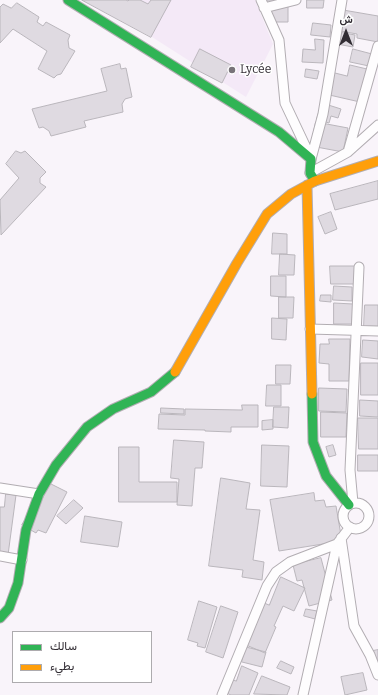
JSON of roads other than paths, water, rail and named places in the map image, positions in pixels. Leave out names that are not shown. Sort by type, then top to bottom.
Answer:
[{"type":"street","points":[[68,0],[279,132],[312,159]]},
{"type":"street","points":[[296,0],[262,4],[279,40],[285,103],[312,159]]},
{"type":"street","points":[[332,0],[342,1],[323,114],[310,173],[310,329],[313,442],[326,476],[351,504]]},
{"type":"street","points":[[348,152],[378,46]]},
{"type":"street","points":[[310,173],[348,152],[378,125]]},
{"type":"street","points":[[0,618],[9,608],[18,583],[26,530],[39,494],[56,465],[87,427],[113,409],[151,392],[175,372],[237,263],[267,214],[291,194],[311,183],[378,161]]},
{"type":"street","points":[[351,504],[350,470],[359,267]]},
{"type":"street","points":[[310,329],[378,331]]},
{"type":"street","points":[[0,488],[39,494]]},
{"type":"street","points":[[351,504],[361,504],[365,506],[373,518],[362,528],[358,529],[350,527],[344,521],[343,517],[346,508],[351,504]]},
{"type":"street","points":[[304,695],[339,541],[350,527]]},
{"type":"street","points":[[339,541],[354,626],[370,654],[378,675]]},
{"type":"street","points":[[222,695],[267,586],[276,572],[290,562],[339,541]]},
{"type":"street","points":[[0,556],[22,560]]},
{"type":"place","name":"Lycée","points":[[232,70]]}]
